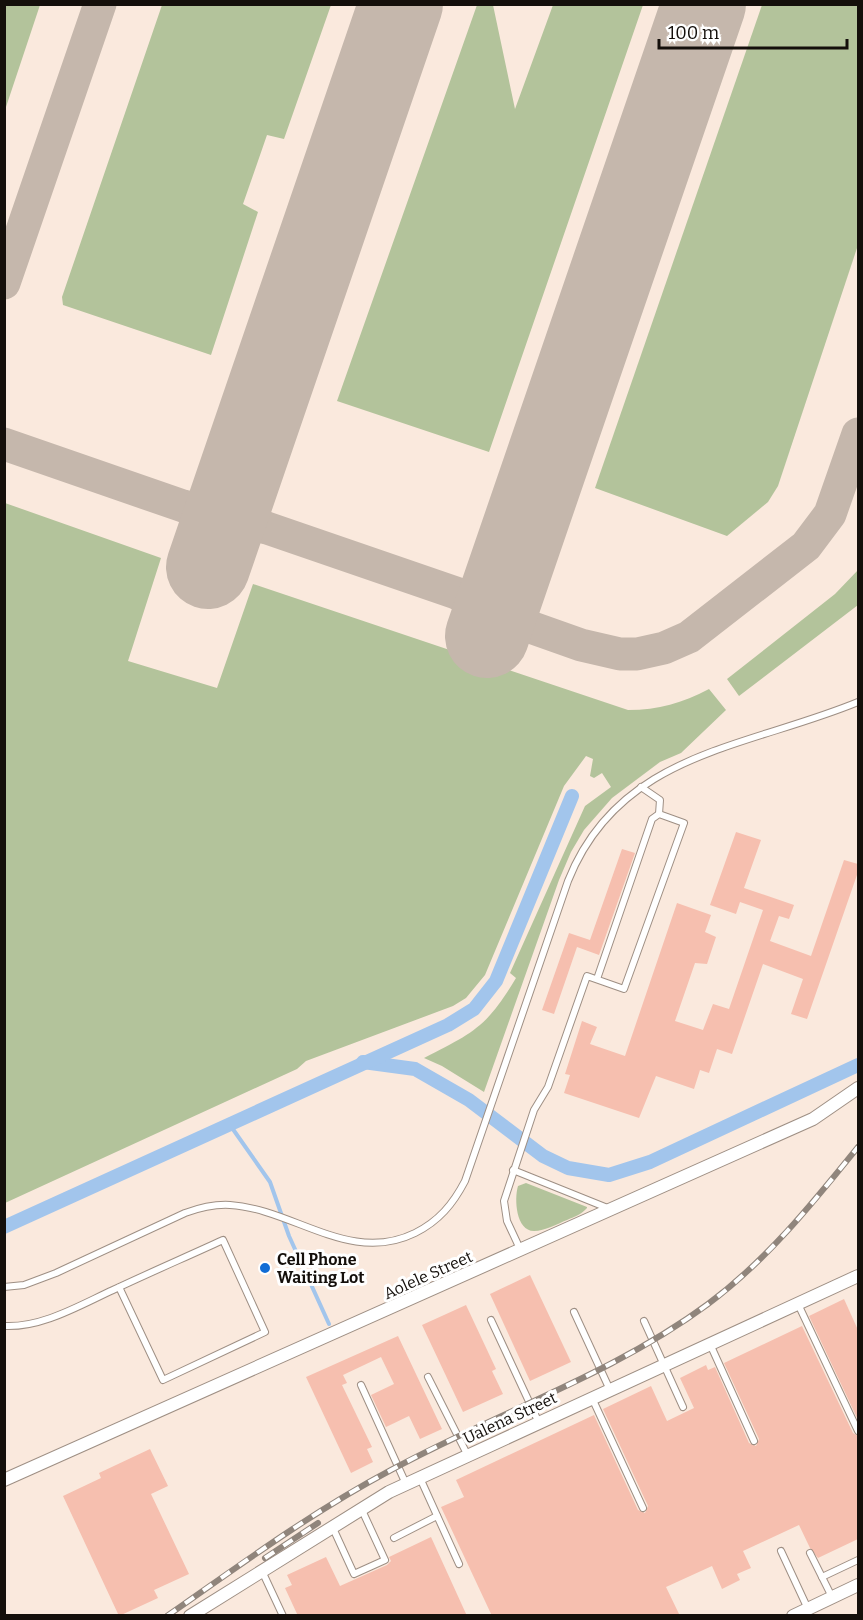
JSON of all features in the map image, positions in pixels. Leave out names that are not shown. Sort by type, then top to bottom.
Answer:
[{"type":"street","name":"Aolele Street","points":[[4,1480],[813,1119],[858,1088]]},
{"type":"street","name":"Ualena Street","points":[[190,1616],[361,1508],[406,1485],[858,1277]]},
{"type":"street","points":[[793,1616],[858,1585]]},
{"type":"lane","points":[[4,1287],[24,1285],[47,1277],[197,1209],[231,1205],[292,1222],[335,1238],[360,1243],[384,1243],[410,1236],[432,1223],[451,1205],[465,1181],[574,867],[597,828],[641,787],[676,765],[858,702]]},
{"type":"lane","points":[[641,787],[660,800],[659,814]]},
{"type":"lane","points":[[521,1251],[504,1210],[504,1201],[513,1170],[534,1110],[548,1087],[587,976],[624,989],[684,823],[659,814]]},
{"type":"lane","points":[[597,979],[652,819],[659,814]]},
{"type":"lane","points":[[513,1170],[613,1210]]},
{"type":"lane","points":[[4,1326],[17,1327],[51,1318],[119,1287],[223,1240],[265,1332],[162,1380],[119,1287]]},
{"type":"lane","points":[[798,1304],[858,1431]]},
{"type":"lane","points":[[574,1312],[611,1390]]},
{"type":"lane","points":[[491,1320],[539,1423]]},
{"type":"lane","points":[[644,1321],[682,1407]]},
{"type":"lane","points":[[710,1344],[754,1442]]},
{"type":"lane","points":[[428,1377],[468,1456]]},
{"type":"lane","points":[[361,1385],[406,1485]]},
{"type":"lane","points":[[592,1398],[643,1509]]},
{"type":"lane","points":[[420,1479],[459,1564]]},
{"type":"lane","points":[[332,1526],[354,1574],[385,1560],[361,1508]]},
{"type":"lane","points":[[394,1538],[437,1516]]},
{"type":"lane","points":[[781,1551],[808,1608]]},
{"type":"lane","points":[[810,1553],[832,1597]]},
{"type":"lane","points":[[822,1577],[858,1560]]},
{"type":"lane","points":[[262,1571],[283,1616]]},
{"type":"green space","points":[[4,5],[40,5],[5,110]]},
{"type":"green space","points":[[162,5],[331,5],[284,139],[267,135],[243,204],[258,212],[211,355],[63,305],[62,297]]},
{"type":"green space","points":[[477,5],[493,5],[515,109],[553,5],[643,5],[489,452],[337,401]]},
{"type":"green space","points":[[762,5],[858,5],[858,245],[778,486],[768,502],[727,536],[595,488]]},
{"type":"green space","points":[[5,503],[161,558],[128,661],[217,688],[253,584],[628,710],[670,705],[709,689],[726,710],[681,753],[660,762],[612,798],[584,830],[571,852],[484,1092],[442,1066],[424,1058],[478,1027],[496,1008],[516,978],[510,973],[585,806],[611,787],[602,773],[594,778],[590,776],[593,759],[586,756],[564,786],[485,975],[466,998],[453,1006],[306,1061],[297,1069],[5,1203]]},
{"type":"green space","points":[[858,570],[858,605],[739,696],[727,679],[835,594]]},
{"type":"green space","points":[[526,1183],[587,1208],[578,1215],[547,1229],[528,1230],[520,1220],[516,1199],[518,1186]]},
{"type":"building","points":[[736,832],[761,840],[744,888],[794,905],[789,919],[779,916],[770,941],[811,956],[844,860],[858,864],[858,872],[807,1019],[791,1014],[803,979],[763,964],[732,1054],[717,1049],[709,1073],[700,1070],[694,1089],[656,1076],[639,1118],[564,1093],[570,1075],[565,1074],[582,1021],[597,1027],[590,1044],[625,1056],[677,903],[711,915],[705,932],[716,937],[707,964],[695,963],[675,1021],[703,1030],[713,1004],[729,1009],[763,910],[740,902],[736,914],[710,905]]},
{"type":"building","points":[[622,849],[635,853],[599,955],[577,947],[554,1014],[542,1010],[569,933],[590,940]]},
{"type":"building","points":[[530,1275],[571,1362],[530,1381],[490,1294]]},
{"type":"building","points":[[844,1299],[858,1330],[858,1420],[809,1316]]},
{"type":"building","points":[[466,1305],[496,1369],[492,1371],[503,1394],[463,1412],[422,1325]]},
{"type":"building","points":[[802,1326],[853,1433],[858,1436],[858,1539],[818,1558],[810,1548],[799,1525],[743,1551],[751,1568],[737,1574],[740,1580],[722,1589],[712,1566],[666,1587],[680,1616],[492,1616],[441,1507],[464,1497],[456,1480],[594,1415],[638,1510],[645,1513],[648,1506],[603,1409],[651,1386],[667,1421],[694,1408],[680,1378],[706,1365],[708,1370],[715,1367],[749,1443],[756,1446],[759,1439],[724,1363]]},
{"type":"building","points":[[398,1336],[442,1429],[420,1439],[409,1416],[386,1427],[371,1395],[394,1384],[381,1357],[343,1375],[347,1383],[342,1385],[372,1447],[367,1449],[373,1462],[351,1473],[306,1377]]},
{"type":"building","points":[[150,1449],[168,1486],[151,1494],[189,1574],[154,1590],[158,1598],[119,1616],[63,1496],[101,1478],[99,1473]]},
{"type":"building","points":[[431,1537],[467,1616],[298,1616],[285,1588],[292,1585],[287,1575],[326,1557],[340,1586],[387,1565],[391,1561],[389,1557]]},
{"type":"waterway","points":[[4,1227],[448,1025],[474,1009],[496,981],[572,796]]},
{"type":"waterway","points":[[363,1062],[415,1069],[469,1100],[543,1156],[568,1168],[609,1175],[650,1162],[858,1065]]},
{"type":"waterway","points":[[230,1125],[270,1182],[289,1236],[329,1324]]},
{"type":"taxiway","points":[[4,283],[100,4]]},
{"type":"taxiway","points":[[4,444],[183,506],[267,528],[456,593],[533,628],[581,645],[620,654],[637,654],[664,648],[689,637],[806,546],[830,514],[858,434]]},
{"type":"runway","points":[[208,567],[401,4]]},
{"type":"runway","points":[[487,636],[704,4]]},
{"type":"railway","points":[[167,1616],[277,1540],[362,1486],[431,1449],[633,1352],[708,1304],[769,1250],[806,1210],[858,1147]]},
{"type":"railway","points":[[265,1558],[318,1523]]},
{"type":"place","name":"Cell Phone Waiting Lot","points":[[265,1268]]}]
